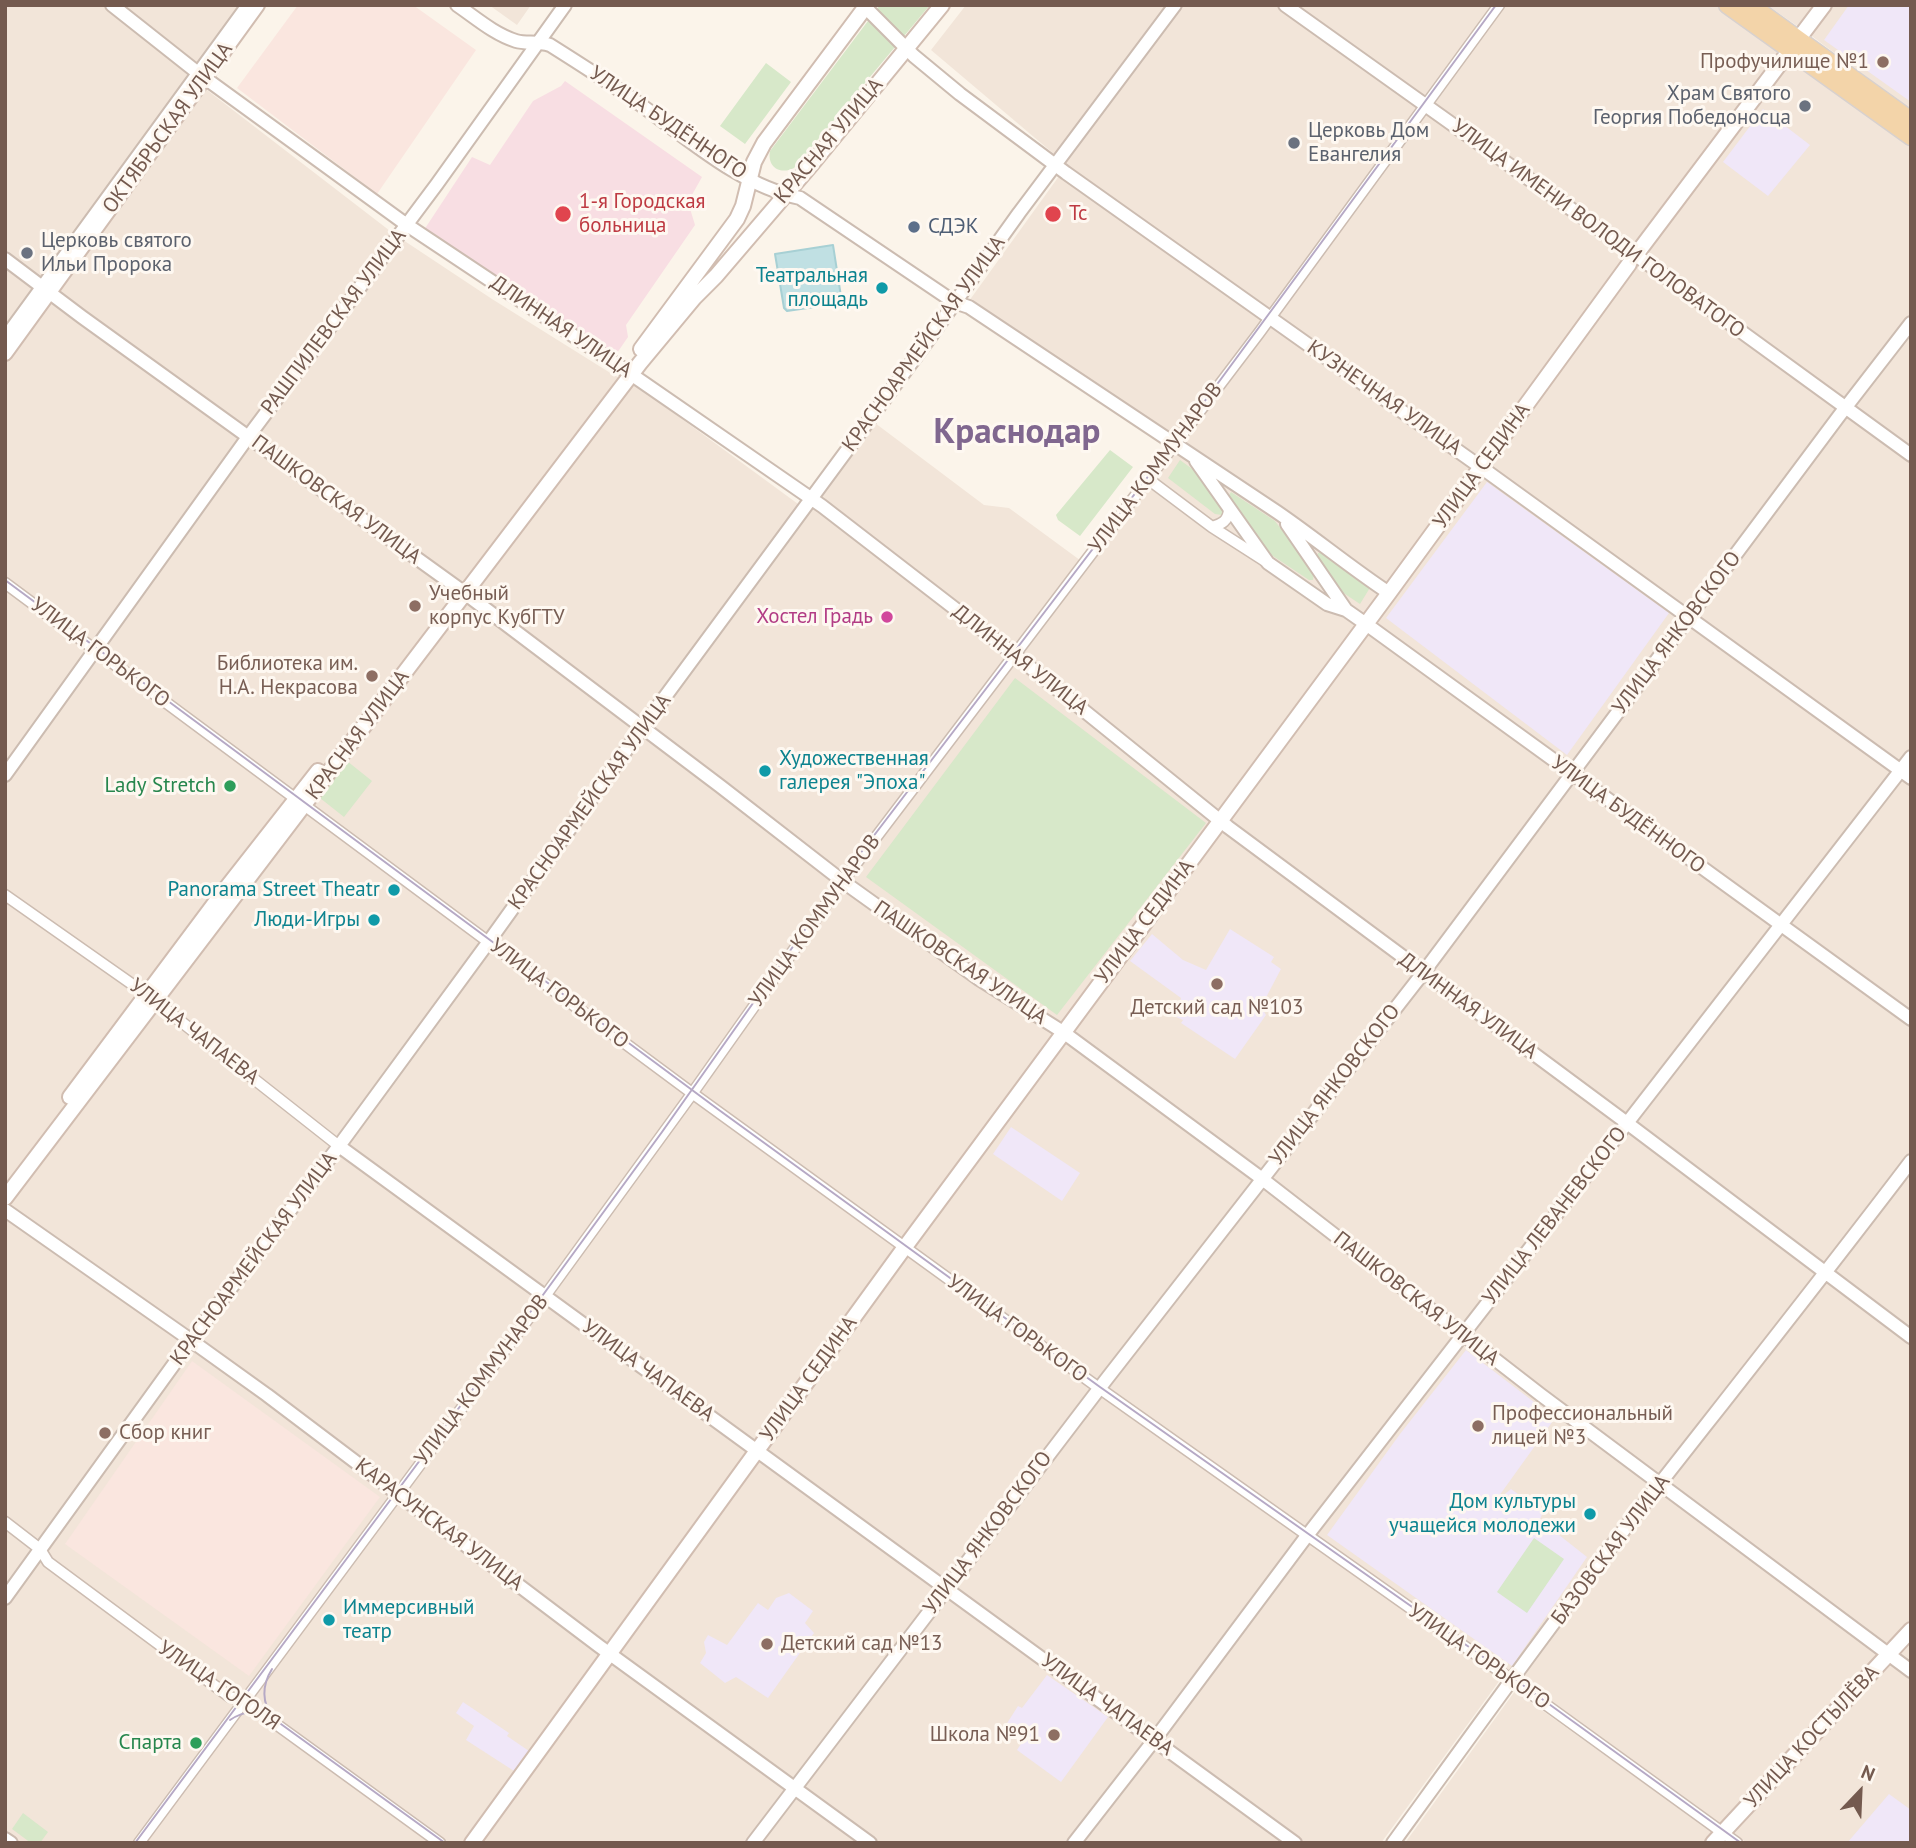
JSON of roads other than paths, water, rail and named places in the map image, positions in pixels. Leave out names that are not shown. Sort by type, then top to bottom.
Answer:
[{"type":"main road","name":"ОКТЯБРЬСКАЯ УЛИЦА","points":[[5,353],[46,290],[201,75],[257,5]]},
{"type":"main road","name":"КРАСНАЯ УЛИЦА","points":[[628,372],[716,276],[811,165],[942,5]]},
{"type":"main road","points":[[1727,5],[1911,120]]},
{"type":"main road","points":[[1751,5],[1796,46],[1911,137]]},
{"type":"main road","name":"УЛИЦА СЕДИНА","points":[[472,1843],[904,1247],[1221,821],[1632,260],[1826,5]]},
{"type":"main road","name":"КРАСНАЯ УЛИЦА","points":[[5,1182],[151,997],[628,372],[701,265],[737,219],[754,162],[764,143],[866,6]]},
{"type":"main road","name":"КРАСНАЯ УЛИЦА","points":[[5,1198],[151,997]]},
{"type":"main road","name":"УЛИЦА КОСТЫЛЁВА","points":[[1713,1843],[1911,1630]]},
{"type":"street","name":"ДЛИННАЯ УЛИЦА","points":[[112,5],[201,75],[407,225],[628,372],[811,499],[1015,655],[1221,821],[1911,1337]]},
{"type":"street","name":"ОКТЯБРЬСКАЯ УЛИЦА","points":[[201,75],[248,5]]},
{"type":"street","name":"УЛИЦА БУДЁННОГО","points":[[457,5],[498,33],[519,42],[539,41],[550,45],[732,169],[784,195],[800,198],[954,302],[969,307],[1175,443],[1280,514],[1389,593]]},
{"type":"street","name":"РАШПИЛЕВСКАЯ УЛИЦА","points":[[5,775],[248,437],[407,225],[565,5]]},
{"type":"street","name":"КРАСНОАРМЕЙСКАЯ УЛИЦА","points":[[5,1598],[192,1340],[489,942],[954,302],[1175,5]]},
{"type":"street","name":"УЛИЦА ИМЕНИ ВОЛОДИ ГОЛОВАТОГО","points":[[1284,5],[1426,106],[1632,260],[1911,455]]},
{"type":"street","name":"УЛИЦА КОММУНАРОВ","points":[[139,1843],[545,1296],[842,881],[1270,318],[1499,5]]},
{"type":"street","name":"КУЗНЕЧНАЯ УЛИЦА","points":[[866,6],[960,94],[1055,165],[1481,467],[1906,774]]},
{"type":"street","name":"ПАШКОВСКАЯ УЛИЦА","points":[[5,260],[462,591],[842,881],[979,979],[1063,1032],[1261,1178],[1659,1485],[1911,1671]]},
{"type":"street","points":[[701,265],[716,276]]},
{"type":"street","name":"ОКТЯБРЬСКАЯ УЛИЦА","points":[[5,338],[46,290]]},
{"type":"street","name":"УЛИЦА ЯНКОВСКОГО","points":[[753,1843],[1099,1388],[1423,973],[1911,323]]},
{"type":"street","name":"УЛИЦА БУДЁННОГО","points":[[1192,455],[1268,563]]},
{"type":"street","name":"УЛИЦА БУДЁННОГО","points":[[1148,479],[1212,527],[1327,604],[1346,610],[1366,624],[1911,1019]]},
{"type":"street","points":[[1212,527],[1225,521],[1229,510]]},
{"type":"street","name":"УЛИЦА БУДЁННОГО","points":[[1280,514],[1346,610]]},
{"type":"street","name":"УЛИЦА ГОРЬКОГО","points":[[5,583],[692,1093],[1099,1388],[1737,1843]]},
{"type":"street","name":"УЛИЦА ЛЕВАНЕВСКОГО","points":[[1074,1843],[1155,1740],[1308,1535],[1780,926],[1906,774],[1911,757]]},
{"type":"street","name":"УЛИЦА ЧАПАЕВА","points":[[5,895],[151,997],[339,1146],[1295,1843]]},
{"type":"street","name":"БАЗОВСКАЯ УЛИЦА","points":[[1393,1843],[1659,1485],[1911,1161]]},
{"type":"street","name":"КАРАСУНСКАЯ УЛИЦА","points":[[5,1210],[192,1340],[608,1653],[870,1843]]},
{"type":"street","name":"УЛИЦА ГОГОЛЯ","points":[[5,1522],[40,1549],[48,1562],[230,1697],[244,1701],[440,1843]]},
{"type":"street","points":[[5,1839],[10,1843]]},
{"type":"water","points":[[833,245],[842,303],[787,311],[784,308],[775,254]]},
{"type":"tram line","points":[[135,1843],[540,1299],[840,880],[1182,432],[1496,5]]},
{"type":"tram line","points":[[5,580],[719,1110],[1100,1387],[1513,1678],[1741,1843]]},
{"type":"tram line","points":[[272,1669],[264,1694],[274,1719]]},
{"type":"tram line","points":[[230,1720],[251,1712],[274,1719],[445,1843]]},
{"type":"place","name":"Профучилище №1","points":[[1883,62]]},
{"type":"place","name":"Храм Святого Георгия Победоносца","points":[[1805,106]]},
{"type":"place","name":"Церковь Дом Евангелия","points":[[1294,143]]},
{"type":"place","name":"1-я Городская больница","points":[[563,214]]},
{"type":"place","name":"Тс","points":[[1053,214]]},
{"type":"place","name":"СДЭК","points":[[914,227]]},
{"type":"place","name":"Церковь святого Ильи Пророка","points":[[27,253]]},
{"type":"place","name":"Театральная площадь","points":[[882,288]]},
{"type":"place","name":"Учебный корпус КубГТУ","points":[[415,606]]},
{"type":"place","name":"Хостел Градь","points":[[887,617]]},
{"type":"place","name":"Библиотека им. Н.А. Некрасова","points":[[372,676]]},
{"type":"place","name":"Художественная галерея \"Эпоха\"","points":[[765,771]]},
{"type":"place","name":"Lady Stretch","points":[[230,786]]},
{"type":"place","name":"Panorama Street Theatr","points":[[394,890]]},
{"type":"place","name":"Люди-Игры","points":[[374,920]]},
{"type":"place","name":"Детский сад №103","points":[[1217,984]]},
{"type":"place","name":"Профессиональный лицей №3","points":[[1478,1426]]},
{"type":"place","name":"Сбор книг","points":[[105,1433]]},
{"type":"place","name":"Дом культуры учащейся молодежи","points":[[1590,1514]]},
{"type":"place","name":"Иммерсивный театр","points":[[329,1620]]},
{"type":"place","name":"Детский сад №13","points":[[767,1644]]},
{"type":"place","name":"Школа №91","points":[[1054,1735]]},
{"type":"place","name":"Спарта","points":[[196,1743]]},
{"type":"district","name":"Краснодар","points":[[1017,433]]}]
